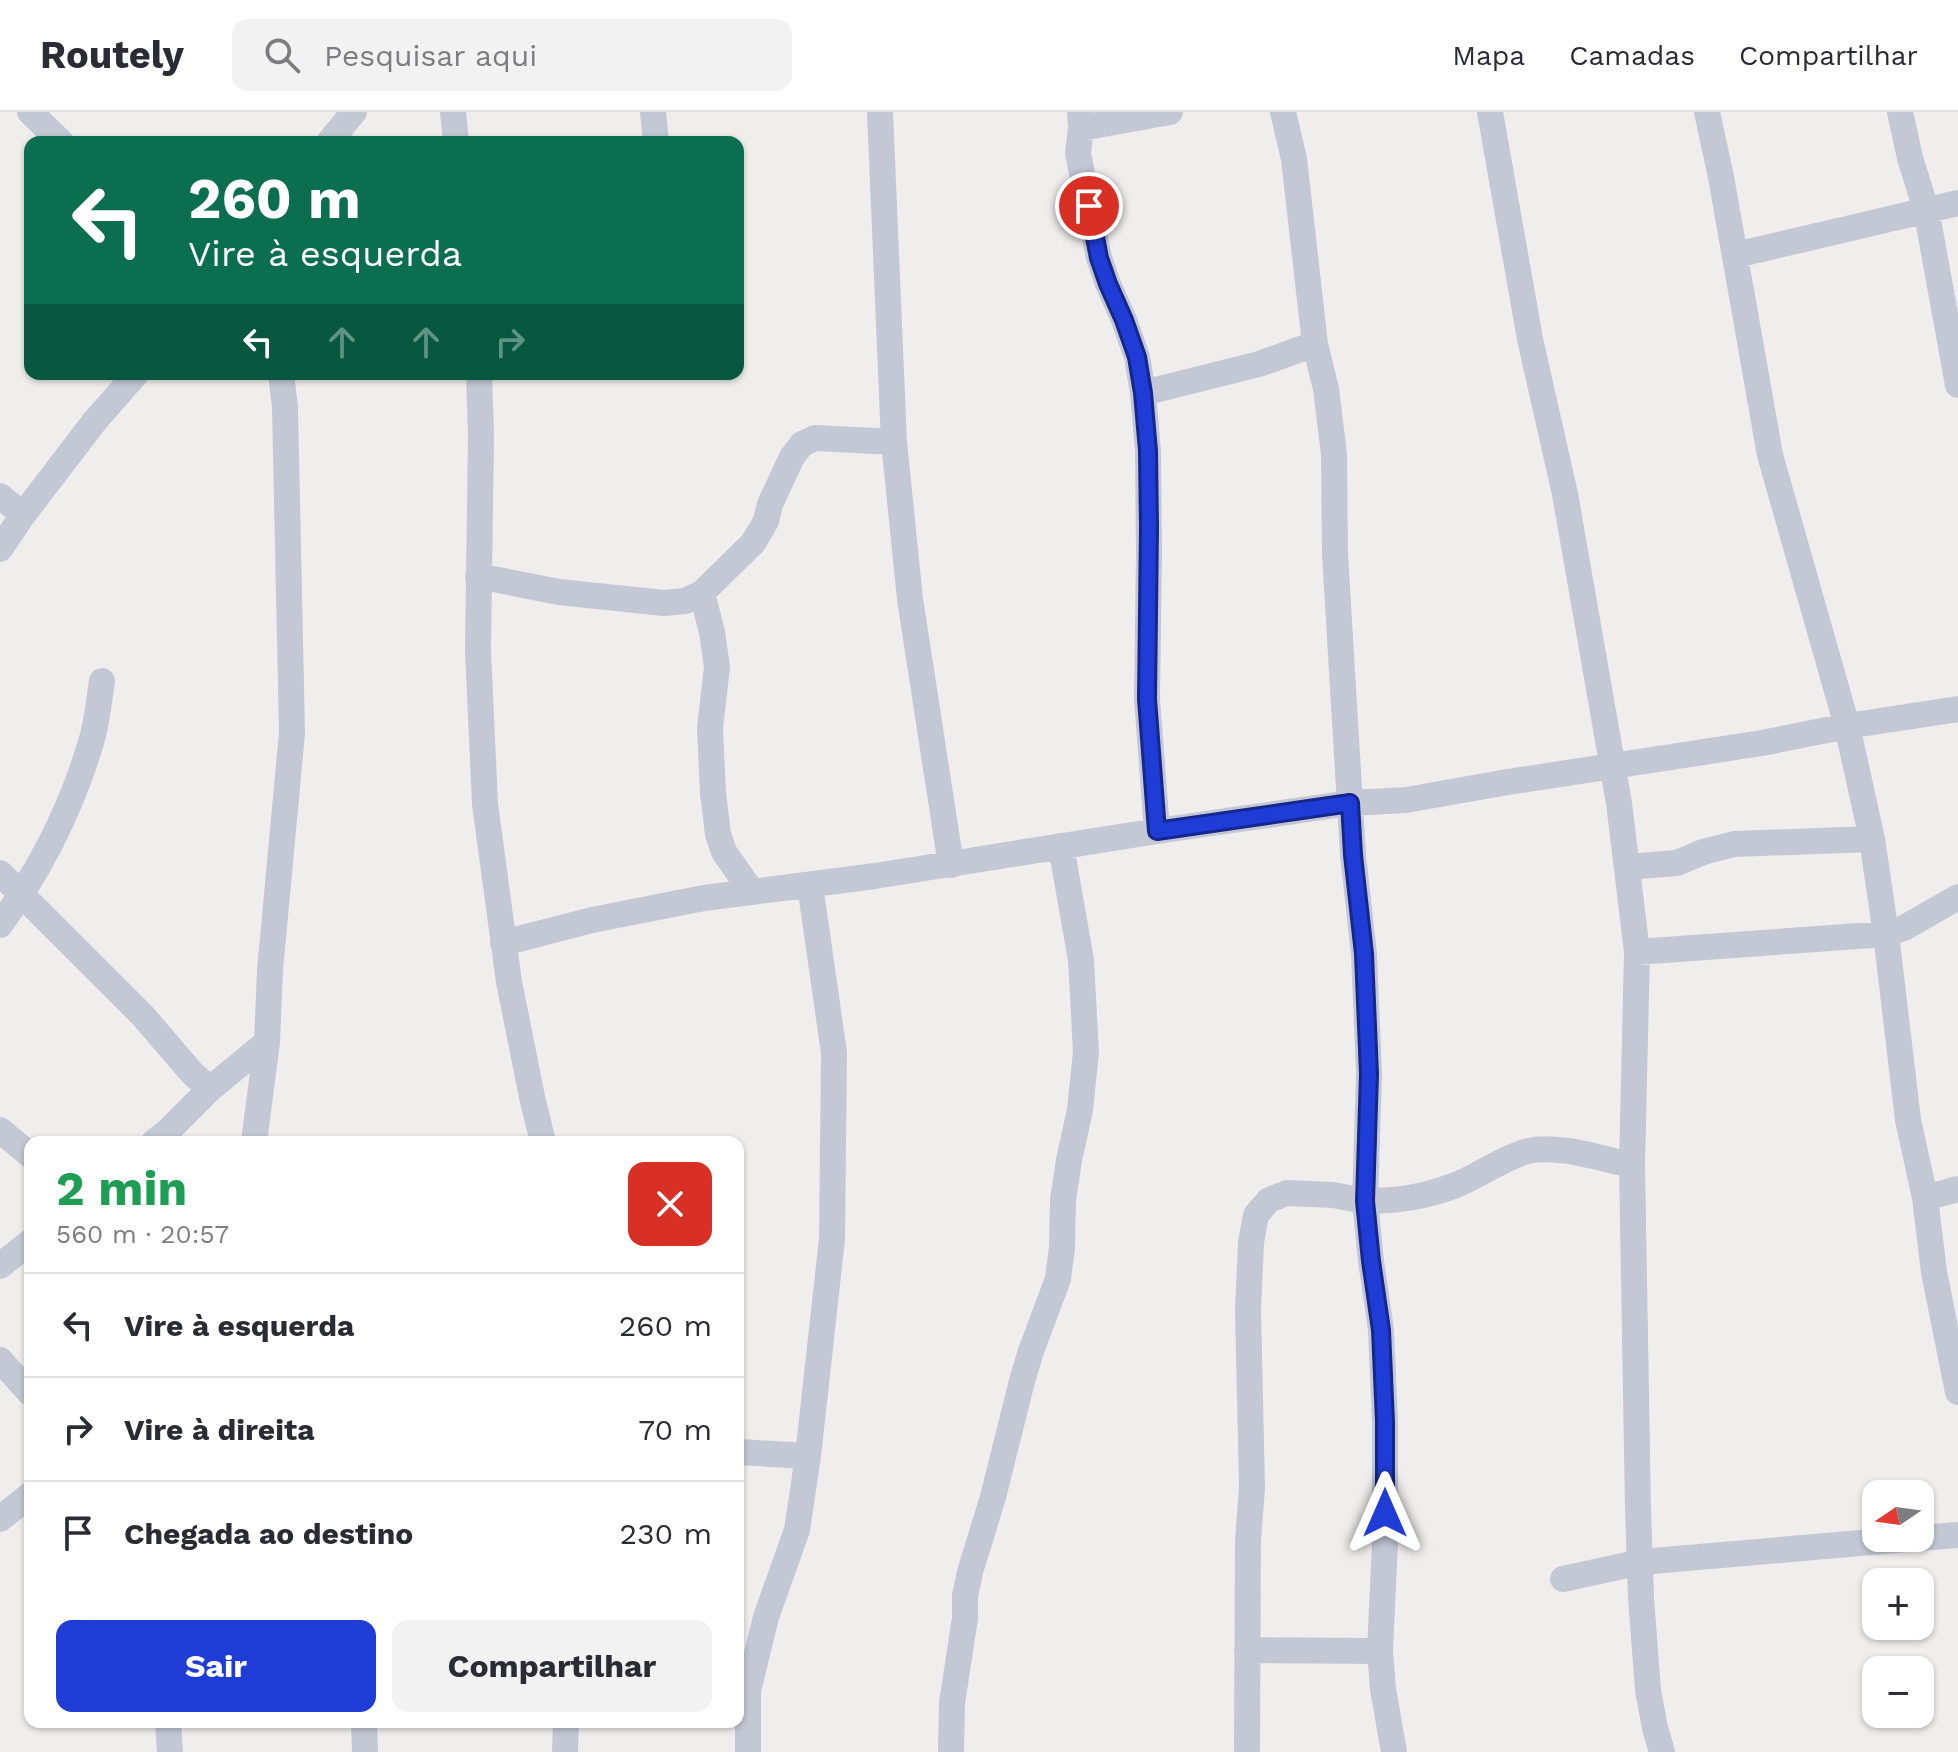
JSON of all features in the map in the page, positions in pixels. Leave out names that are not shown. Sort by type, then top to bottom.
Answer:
[{"type":"street","points":[[30,112],[55,136]]},
{"type":"street","points":[[334,136],[354,112]]},
{"type":"street","points":[[453,112],[455,136]]},
{"type":"street","points":[[653,112],[655,136]]},
{"type":"street","points":[[880,112],[894,442],[910,599],[951,865]]},
{"type":"street","points":[[1157,831],[1147,699],[1149,524],[1143,393],[1137,357],[1099,258],[1078,153],[1080,120],[1170,112]]},
{"type":"street","points":[[1283,112],[1294,159],[1315,344],[1326,389],[1334,454],[1335,554],[1368,1044],[1365,1201],[1381,1330],[1385,1422],[1385,1543],[1380,1651],[1394,1752]]},
{"type":"street","points":[[1490,112],[1530,339],[1565,494],[1619,803],[1637,952],[1632,1165],[1638,1508],[1648,1690],[1662,1752]]},
{"type":"street","points":[[1707,112],[1736,255],[1770,455],[1847,726],[1872,839],[1908,1120],[1925,1198],[1934,1272],[1958,1392]]},
{"type":"street","points":[[1900,112],[1926,209],[1958,385]]},
{"type":"street","points":[[1736,255],[1958,203]]},
{"type":"street","points":[[1143,393],[1259,364],[1315,344]]},
{"type":"street","points":[[0,549],[94,422],[131,380]]},
{"type":"street","points":[[255,1136],[267,1042],[270,970],[292,733],[285,407],[282,380]]},
{"type":"street","points":[[479,380],[478,651],[485,804],[503,943],[542,1136]]},
{"type":"street","points":[[478,576],[559,592],[664,603],[685,601],[702,593],[753,543],[766,521],[770,504],[792,457],[802,444],[815,438],[894,442]]},
{"type":"street","points":[[0,496],[23,515]]},
{"type":"street","points":[[702,593],[717,667],[710,728],[718,834],[724,852],[752,892]]},
{"type":"street","points":[[0,925],[21,896],[75,791],[92,739],[102,681]]},
{"type":"street","points":[[503,943],[592,920],[704,898],[951,865],[1350,803],[1406,800],[1958,709]]},
{"type":"street","points":[[1627,867],[1677,863],[1734,844],[1872,839]]},
{"type":"street","points":[[951,1752],[952,1703],[965,1618],[965,1596],[1022,1381],[1058,1279],[1063,1200],[1080,1110],[1086,1052],[1081,960],[1061,846]]},
{"type":"street","points":[[0,873],[144,1017],[192,1073],[210,1089]]},
{"type":"street","points":[[748,1752],[748,1691],[766,1617],[797,1530],[832,1239],[834,1053],[810,885]]},
{"type":"street","points":[[1637,952],[1886,934],[1904,928],[1958,897]]},
{"type":"street","points":[[162,1136],[210,1089],[267,1042]]},
{"type":"street","points":[[0,1130],[24,1150]]},
{"type":"street","points":[[1247,1752],[1248,1541],[1252,1488],[1248,1309],[1251,1243],[1256,1215],[1269,1200],[1287,1193],[1333,1195],[1365,1201],[1409,1199],[1455,1185],[1525,1152],[1539,1150],[1632,1165]]},
{"type":"street","points":[[1925,1198],[1958,1189]]},
{"type":"street","points":[[0,1266],[24,1247]]},
{"type":"street","points":[[0,1360],[24,1386]]},
{"type":"street","points":[[744,1452],[808,1456]]},
{"type":"street","points":[[0,1519],[24,1500]]},
{"type":"street","points":[[1934,1537],[1958,1535]]},
{"type":"street","points":[[1563,1579],[1641,1562],[1862,1543]]},
{"type":"street","points":[[1247,1650],[1380,1651]]},
{"type":"street","points":[[168,1728],[170,1752]]},
{"type":"street","points":[[364,1728],[365,1752]]},
{"type":"street","points":[[565,1752],[566,1728]]},
{"type":"route","points":[[1089,206],[1099,258],[1137,357],[1143,393],[1148,451],[1149,527],[1147,699],[1157,831],[1350,803],[1364,954],[1369,1074],[1365,1201],[1381,1330],[1385,1513]]}]
